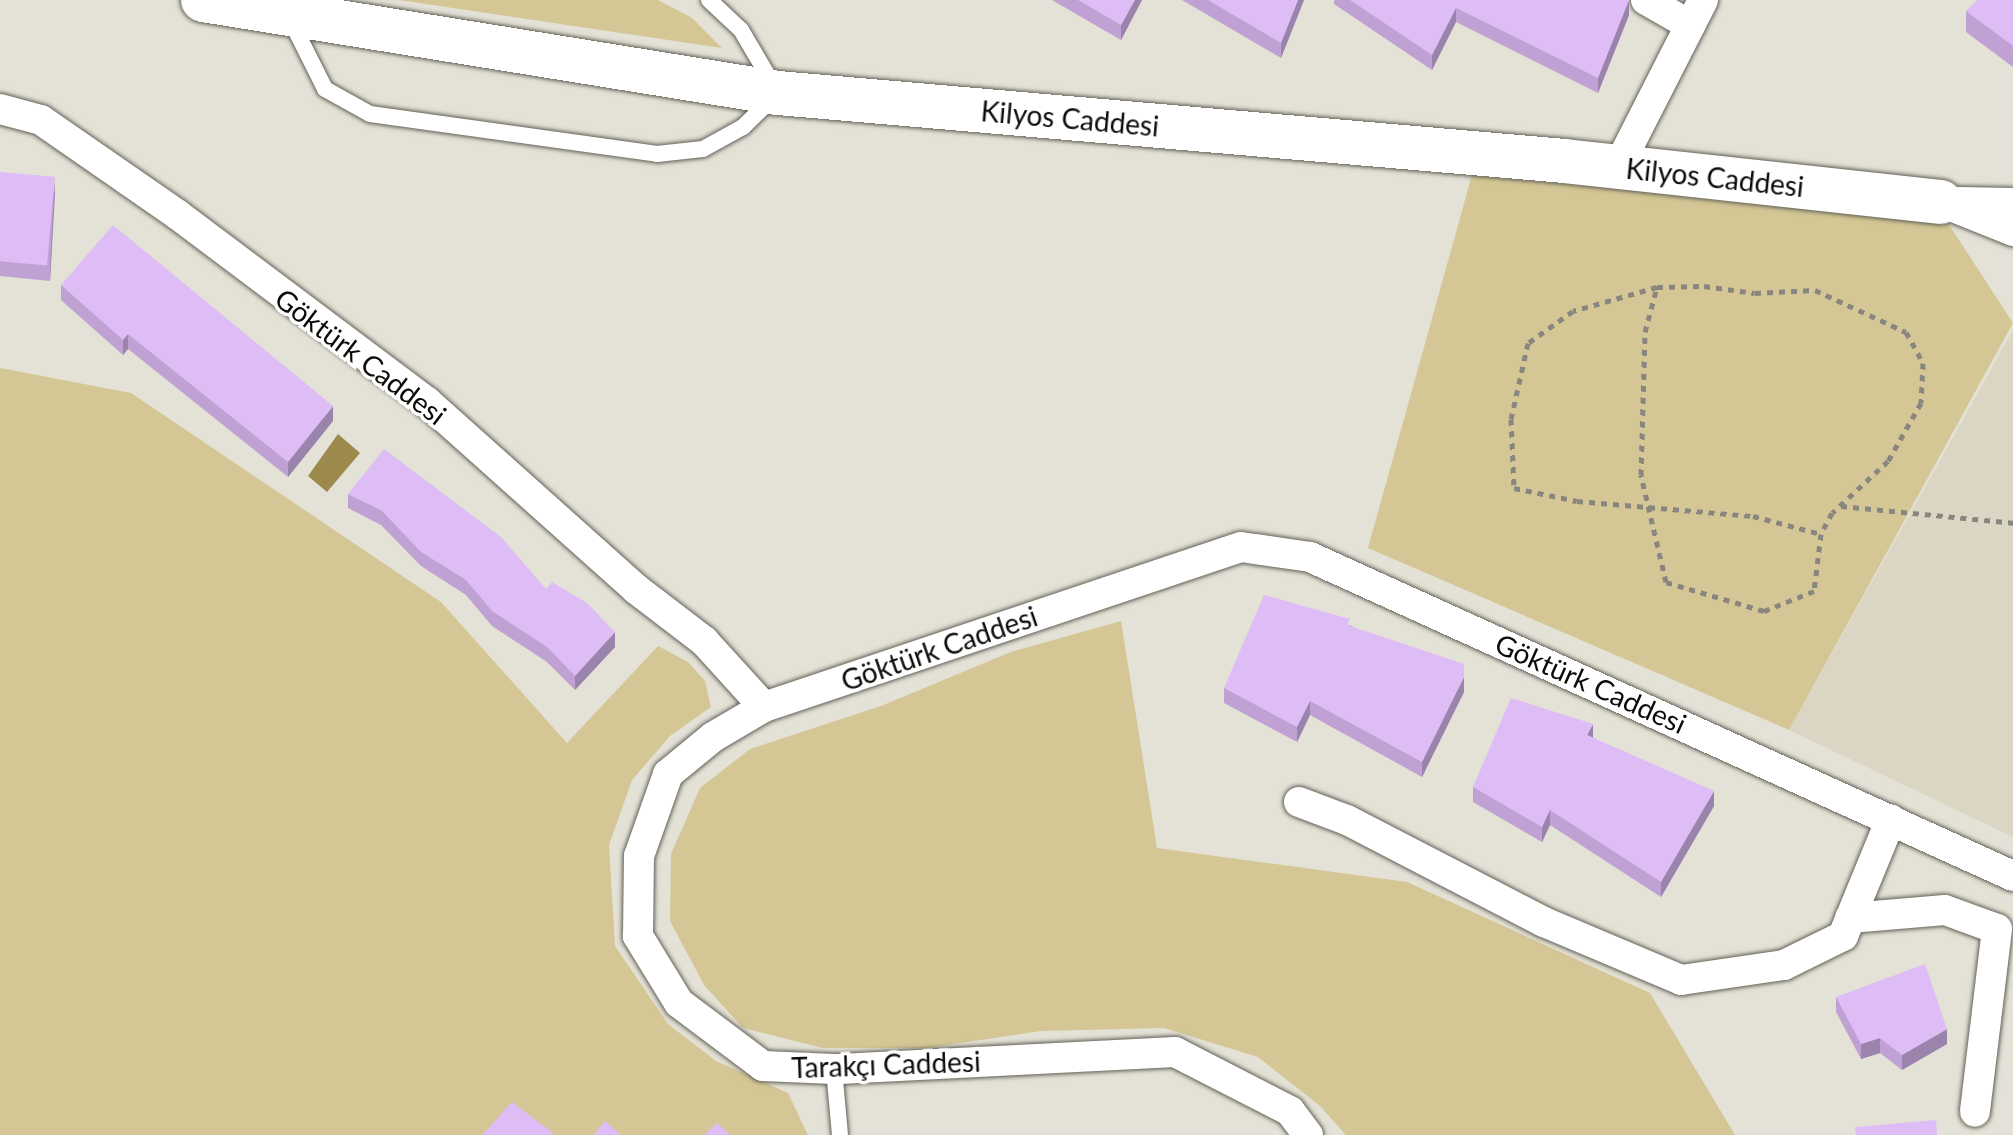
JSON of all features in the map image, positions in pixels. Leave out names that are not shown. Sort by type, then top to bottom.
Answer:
[{"type":"street","name":"Kilyos Caddesi","points":[[203,0],[778,93],[1618,167],[1941,202],[2013,203]]},
{"type":"street","points":[[1618,167],[1696,12],[1646,0]]},
{"type":"street","name":"Göktürk Caddesi","points":[[0,109],[54,129],[427,402],[636,589],[704,641],[764,707],[1241,547],[1310,557],[2013,876]]},
{"type":"street","name":"Kilyos Caddesi","points":[[1941,202],[2013,231]]},
{"type":"street","name":"Tarakçı Caddesi","points":[[764,707],[713,737],[668,774],[639,856],[638,936],[679,1003],[763,1066],[834,1069],[1175,1052],[1290,1111],[1308,1135]]},
{"type":"street","points":[[1299,802],[1347,820],[1544,922],[1681,980],[1784,965],[1843,936],[1891,819]]},
{"type":"street","points":[[1850,918],[1945,910],[1997,929],[1975,1112]]},
{"type":"lane","points":[[287,12],[325,89],[370,114],[657,154],[703,149],[743,127],[778,93],[741,30],[709,0]]},
{"type":"lane","points":[[834,1069],[840,1135]]},
{"type":"path","points":[[1657,287],[1645,332],[1640,408],[1641,475],[1649,506],[1666,582],[1764,611],[1814,591],[1821,534],[1840,505],[1888,461],[1921,403],[1923,363],[1906,332],[1815,290],[1657,287],[1573,311],[1528,343],[1511,419],[1514,488],[1577,501],[1649,506],[1753,516],[1821,534]]},
{"type":"path","points":[[1840,505],[2013,523]]},
{"type":"shaded area","points":[[399,0],[658,0],[692,18],[722,48]]},
{"type":"shaded area","points":[[1472,175],[1946,220],[2013,323],[1789,730],[1368,548]]},
{"type":"shaded area","points":[[2013,330],[2013,837],[1789,730]]},
{"type":"shaded area","points":[[0,368],[131,393],[441,602],[567,743],[658,646],[688,662],[705,681],[711,707],[670,736],[632,780],[609,845],[615,946],[668,1024],[716,1061],[788,1093],[808,1135],[0,1135]]},
{"type":"shaded area","points":[[338,434],[360,453],[327,492],[308,476]]},
{"type":"shaded area","points":[[1121,621],[1157,848],[1407,882],[1650,993],[1735,1135],[1346,1135],[1320,1106],[1258,1057],[1164,1028],[1041,1031],[927,1048],[823,1048],[743,1028],[704,985],[670,921],[671,854],[700,788],[750,749],[881,706],[1011,652]]},
{"type":"building","points":[[1078,0],[1135,0],[1121,25]]},
{"type":"building","points":[[1208,0],[1298,0],[1281,43]]},
{"type":"building","points":[[1350,0],[1629,0],[1598,78],[1456,8],[1432,55]]},
{"type":"building","points":[[1977,0],[2013,0],[2013,46],[1966,11]]},
{"type":"building","points":[[0,172],[55,177],[47,265],[0,261]]},
{"type":"building","points":[[113,225],[333,406],[288,462],[128,334],[123,340],[61,285]]},
{"type":"building","points":[[384,449],[501,537],[546,589],[552,582],[587,603],[615,632],[575,676],[547,647],[492,611],[466,580],[421,552],[381,510],[348,494]]},
{"type":"building","points":[[1264,595],[1350,619],[1347,625],[1464,664],[1464,677],[1422,762],[1310,701],[1297,727],[1224,688]]},
{"type":"building","points":[[1511,698],[1593,724],[1587,735],[1714,791],[1661,882],[1550,810],[1542,827],[1473,787]]},
{"type":"building","points":[[1925,964],[1947,1029],[1902,1055],[1880,1038],[1861,1044],[1836,997]]},
{"type":"building","points":[[512,1102],[553,1133],[482,1135]]},
{"type":"building","points":[[1936,1120],[1937,1135],[1856,1135],[1855,1127]]},
{"type":"building","points":[[605,1121],[621,1135],[594,1135]]},
{"type":"building","points":[[717,1123],[730,1135],[704,1135]]}]
